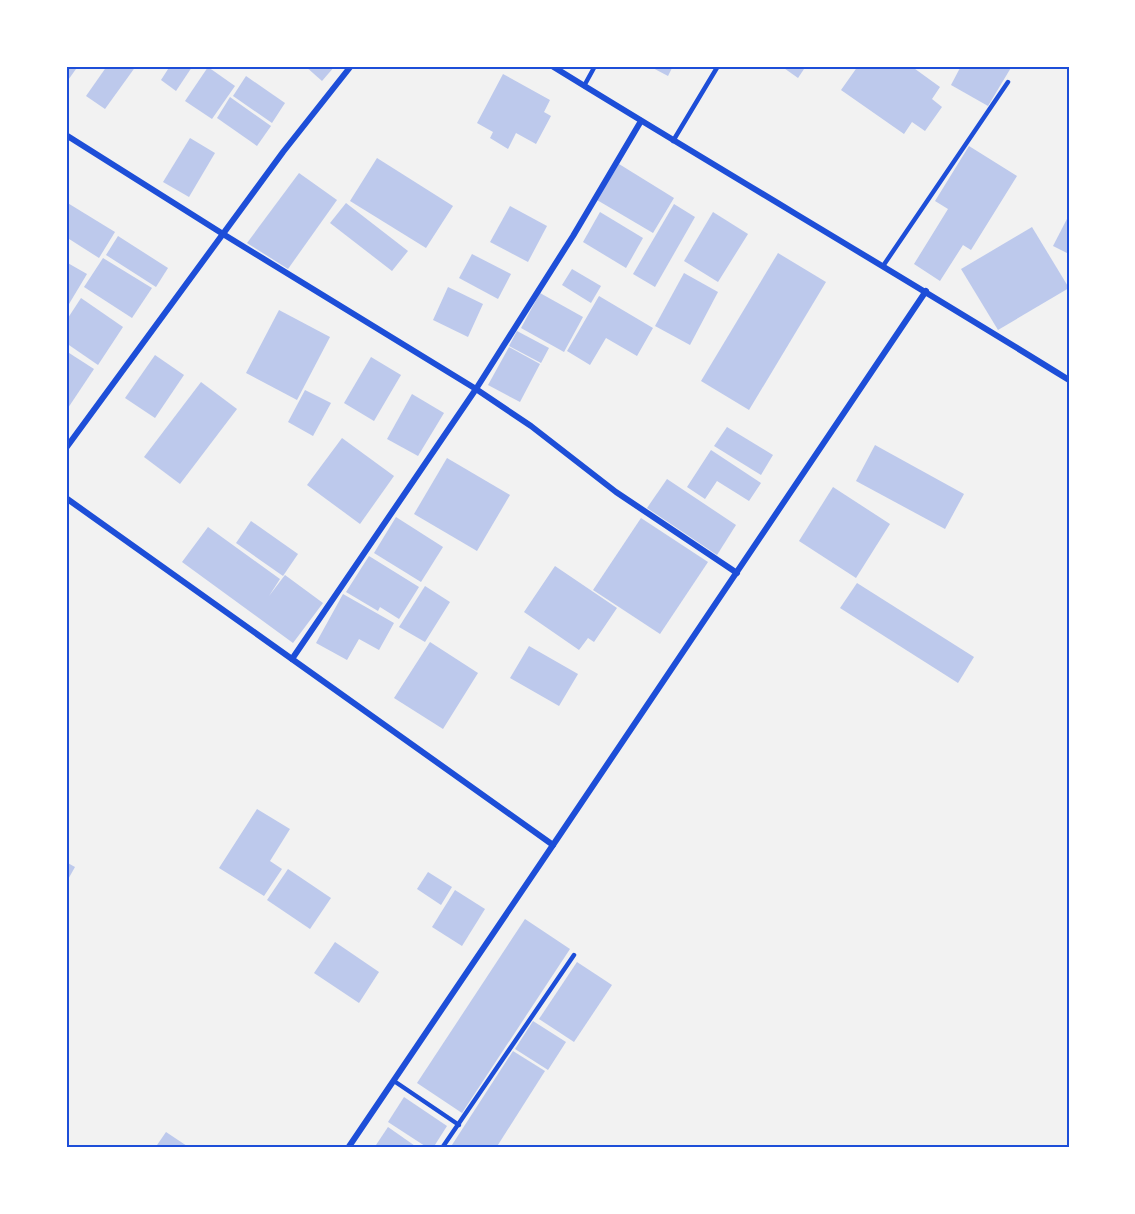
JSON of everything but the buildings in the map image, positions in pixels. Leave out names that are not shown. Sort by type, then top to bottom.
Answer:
[{"type":"street","points":[[66,448],[283,152],[351,66]]},
{"type":"street","points":[[552,66],[673,141],[926,291],[1069,380]]},
{"type":"street","points":[[292,659],[477,388],[573,236],[641,121]]},
{"type":"street","points":[[66,135],[223,234],[477,388],[531,426],[616,492],[737,573]]},
{"type":"street","points":[[348,1148],[926,291]]},
{"type":"street","points":[[66,498],[553,845]]},
{"type":"lane","points":[[584,86],[595,66]]},
{"type":"lane","points":[[673,141],[718,66]]},
{"type":"lane","points":[[883,266],[1008,82]]},
{"type":"lane","points":[[442,1148],[573,955]]},
{"type":"lane","points":[[394,1080],[459,1125]]}]
